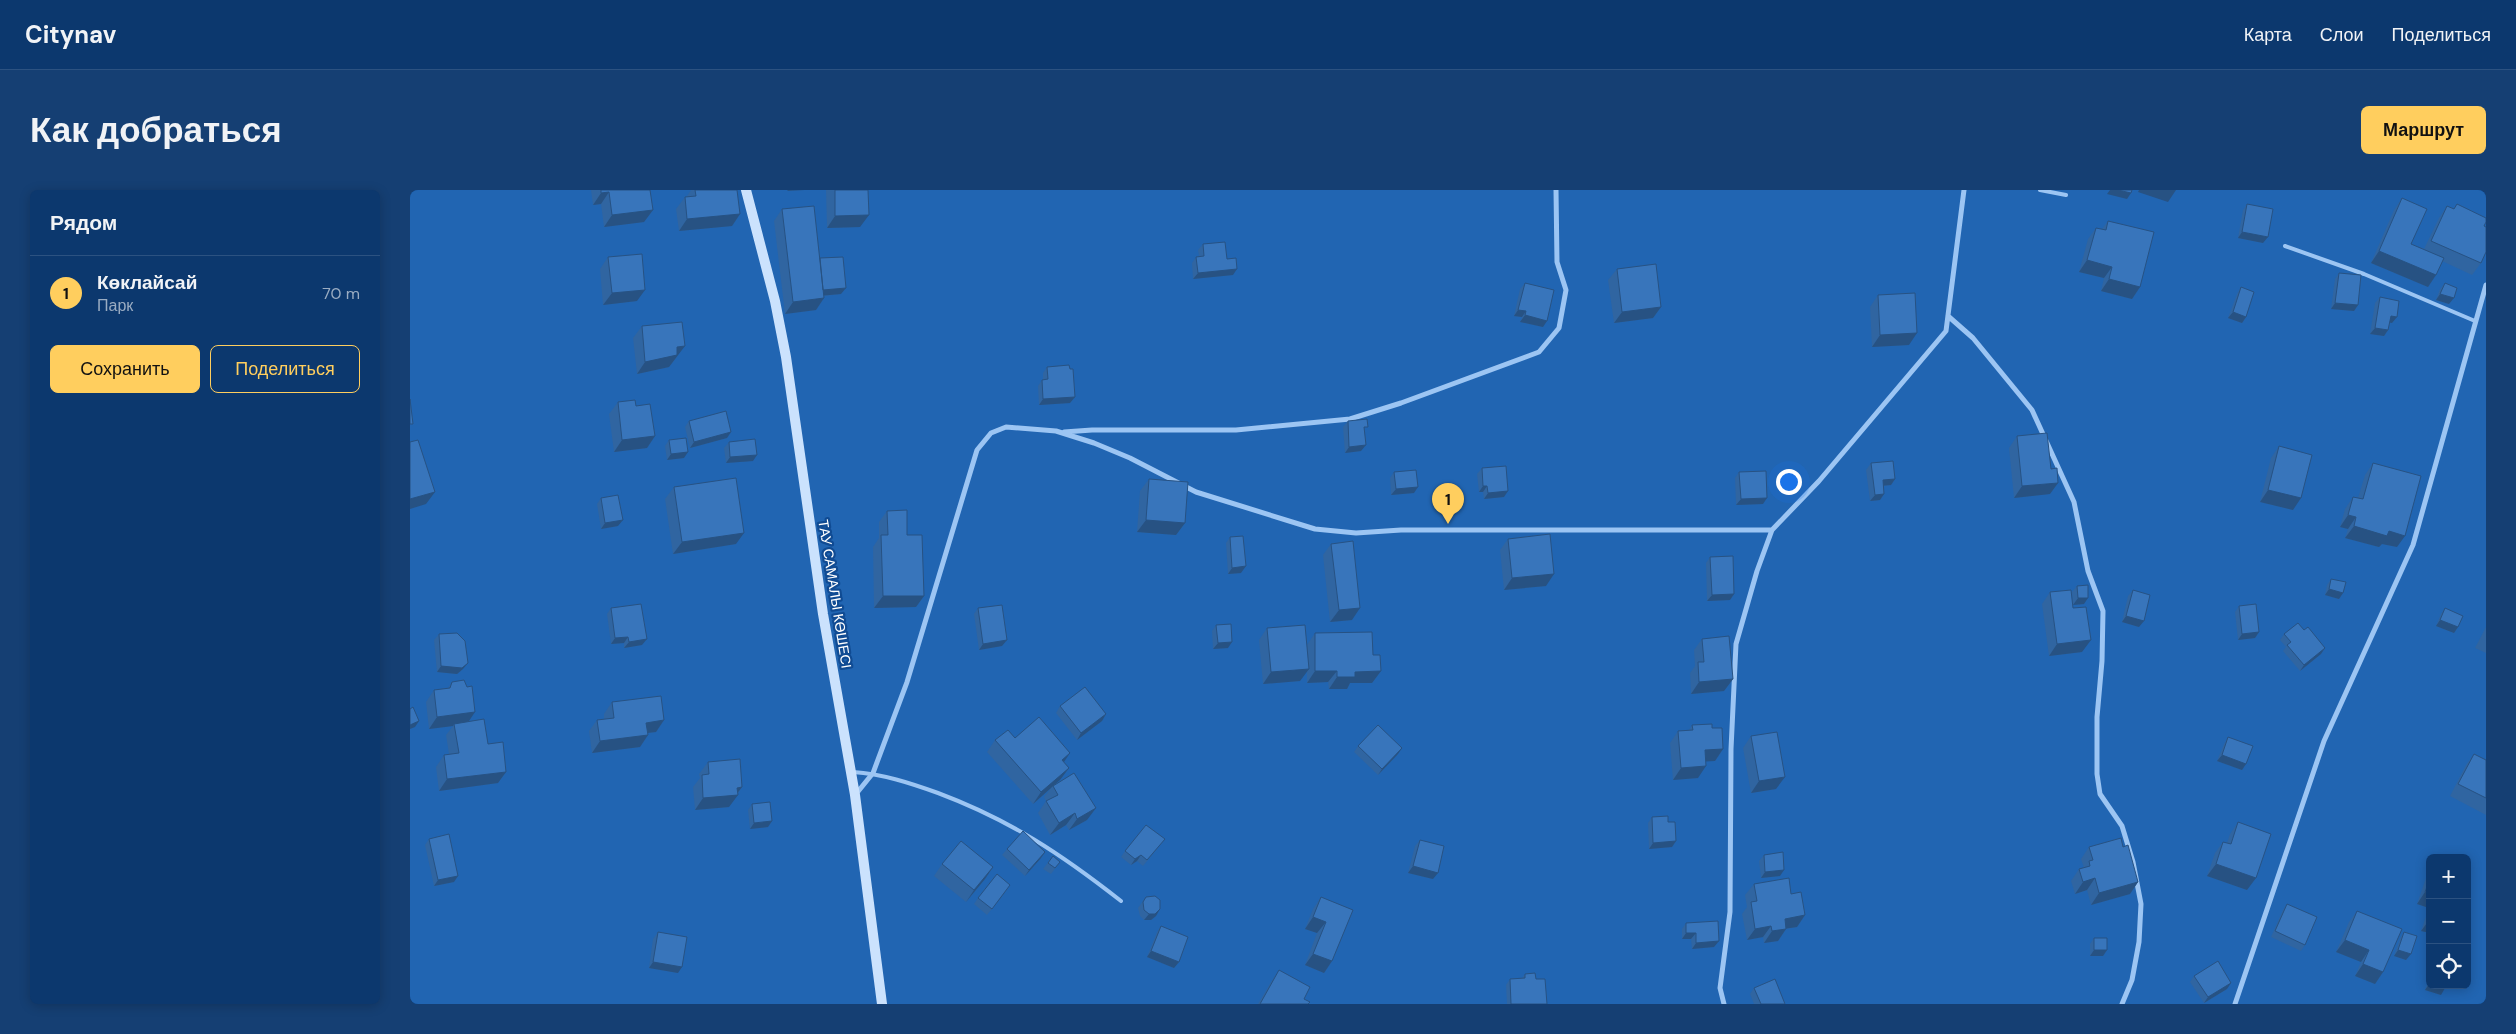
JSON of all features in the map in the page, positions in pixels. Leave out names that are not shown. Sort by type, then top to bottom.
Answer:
[{"type":"street","name":"ТАУ САМАЛЫ КӨШЕСІ","points":[[746,190],[775,301],[786,357],[823,614],[855,795],[882,1004]]},
{"type":"street","points":[[1061,433],[1092,430],[1236,430],[1350,419],[1401,403],[1539,352],[1559,328],[1566,290],[1558,262],[1556,190]]},
{"type":"street","points":[[1724,1004],[1720,988],[1730,912],[1732,749],[1736,644],[1757,571],[1772,530],[1819,481],[1946,331],[1964,190]]},
{"type":"street","points":[[2234,1004],[2324,740],[2413,544],[2486,285]]},
{"type":"street","points":[[1948,316],[1973,338],[2032,410],[2074,502],[2088,571],[2103,611],[2102,661],[2097,717],[2097,774],[2100,794],[2122,826],[2134,862],[2142,904],[2139,942],[2132,980],[2122,1004]]},
{"type":"street","points":[[855,795],[873,773],[908,682],[978,450],[991,434],[1006,427],[1061,433],[1094,443],[1130,458],[1196,492],[1315,529],[1356,532],[1401,530],[1772,530]]},
{"type":"lane","points":[[2040,190],[2066,195]]},
{"type":"lane","points":[[2285,246],[2364,274],[2475,322]]},
{"type":"lane","points":[[851,771],[873,773],[906,782],[968,805],[1019,829],[1080,869],[1121,901]]},
{"type":"shaded area","points":[[410,190],[2486,190],[2486,1004],[410,1004]]},
{"type":"building","points":[[601,190],[650,190],[653,210],[612,215],[609,192],[601,193]]},
{"type":"building","points":[[695,190],[737,190],[740,214],[687,219],[685,197],[696,196]]},
{"type":"building","points":[[835,190],[868,190],[869,215],[835,216]]},
{"type":"building","points":[[2118,190],[2132,190],[2131,193]]},
{"type":"building","points":[[2402,198],[2427,209],[2411,244],[2444,258],[2436,275],[2379,251]]},
{"type":"building","points":[[2247,204],[2273,209],[2268,237],[2242,232]]},
{"type":"building","points":[[2457,204],[2486,218],[2484,226],[2486,227],[2486,252],[2481,263],[2431,241],[2447,206],[2454,209]]},
{"type":"building","points":[[814,206],[824,298],[793,302],[782,209]]},
{"type":"building","points":[[2108,221],[2154,232],[2140,287],[2109,279],[2112,267],[2087,260],[2096,228],[2106,230]]},
{"type":"building","points":[[1225,242],[1227,259],[1236,258],[1237,269],[1198,273],[1196,257],[1204,256],[1203,244]]},
{"type":"building","points":[[642,254],[645,290],[612,293],[608,257]]},
{"type":"building","points":[[843,257],[846,288],[823,290],[820,258]]},
{"type":"building","points":[[1656,264],[1661,307],[1622,312],[1617,269]]},
{"type":"building","points":[[2339,273],[2361,275],[2358,305],[2335,303]]},
{"type":"building","points":[[1525,283],[1554,290],[1547,321],[1525,315],[1526,311],[1518,310]]},
{"type":"building","points":[[2445,283],[2457,288],[2454,298],[2440,294]]},
{"type":"building","points":[[2241,287],[2254,292],[2246,317],[2233,312]]},
{"type":"building","points":[[1915,293],[1917,333],[1880,335],[1878,295]]},
{"type":"building","points":[[2380,297],[2399,301],[2397,317],[2391,316],[2388,330],[2375,328]]},
{"type":"building","points":[[682,322],[685,346],[677,347],[677,355],[645,362],[642,326]]},
{"type":"building","points":[[1069,365],[1070,369],[1073,369],[1075,397],[1043,399],[1042,380],[1048,379],[1047,367]]},
{"type":"building","points":[[410,399],[413,424],[410,424]]},
{"type":"building","points":[[635,400],[636,406],[650,404],[655,436],[622,440],[618,402]]},
{"type":"building","points":[[726,411],[731,432],[694,442],[689,421]]},
{"type":"building","points":[[1367,419],[1368,427],[1364,427],[1366,445],[1349,447],[1348,421]]},
{"type":"building","points":[[2047,433],[2051,469],[2057,468],[2058,483],[2022,486],[2017,436]]},
{"type":"building","points":[[686,438],[688,452],[671,454],[669,440]]},
{"type":"building","points":[[755,439],[757,455],[730,457],[729,442]]},
{"type":"building","points":[[418,440],[435,492],[410,499],[410,442]]},
{"type":"building","points":[[2279,446],[2312,455],[2301,498],[2268,490]]},
{"type":"building","points":[[1893,461],[1895,479],[1883,480],[1884,494],[1875,495],[1871,463]]},
{"type":"building","points":[[2373,463],[2421,476],[2405,536],[2389,531],[2387,536],[2354,526],[2356,517],[2348,515],[2353,497],[2363,499]]},
{"type":"building","points":[[1506,466],[1508,491],[1488,493],[1487,486],[1483,486],[1482,468]]},
{"type":"building","points":[[1416,470],[1418,487],[1396,489],[1394,472]]},
{"type":"building","points":[[1766,471],[1767,498],[1741,499],[1739,472]]},
{"type":"building","points":[[736,478],[744,533],[682,542],[674,487]]},
{"type":"building","points":[[1149,479],[1188,482],[1185,523],[1146,520]]},
{"type":"building","points":[[618,495],[623,520],[605,523],[601,498]]},
{"type":"building","points":[[907,510],[907,535],[922,535],[924,596],[883,596],[881,535],[888,535],[887,511]]},
{"type":"building","points":[[1550,534],[1554,574],[1512,578],[1508,539]]},
{"type":"building","points":[[1243,536],[1246,566],[1232,568],[1230,537]]},
{"type":"building","points":[[1353,541],[1360,608],[1339,610],[1331,544]]},
{"type":"building","points":[[1733,556],[1734,594],[1712,595],[1710,557]]},
{"type":"building","points":[[2331,579],[2346,582],[2343,593],[2329,589]]},
{"type":"building","points":[[2088,585],[2088,598],[2078,598],[2077,586]]},
{"type":"building","points":[[2071,590],[2073,608],[2086,607],[2091,640],[2057,644],[2050,592]]},
{"type":"building","points":[[2133,590],[2150,595],[2144,621],[2126,616]]},
{"type":"building","points":[[641,604],[647,639],[629,642],[628,637],[615,638],[611,608]]},
{"type":"building","points":[[2256,604],[2259,632],[2242,634],[2239,606]]},
{"type":"building","points":[[1002,605],[1007,640],[983,644],[978,608]]},
{"type":"building","points":[[2445,608],[2463,616],[2458,627],[2440,620]]},
{"type":"building","points":[[2298,623],[2304,630],[2308,627],[2325,648],[2304,665],[2287,645],[2291,642],[2284,634]]},
{"type":"building","points":[[1231,624],[1232,642],[1218,643],[1216,625]]},
{"type":"building","points":[[1305,625],[1309,669],[1271,672],[1267,628]]},
{"type":"building","points":[[1372,632],[1373,655],[1380,655],[1381,671],[1355,672],[1355,677],[1337,677],[1337,671],[1315,671],[1315,633]]},
{"type":"building","points":[[457,633],[465,641],[468,663],[462,668],[441,666],[439,634]]},
{"type":"building","points":[[1729,636],[1733,679],[1699,682],[1698,662],[1704,662],[1702,639]]},
{"type":"building","points":[[464,680],[467,687],[472,686],[475,712],[437,717],[434,690],[450,688],[452,682]]},
{"type":"building","points":[[1085,687],[1106,714],[1081,733],[1060,706]]},
{"type":"building","points":[[661,696],[664,720],[646,723],[648,735],[600,741],[597,720],[614,718],[612,702]]},
{"type":"building","points":[[413,707],[419,721],[410,725],[410,709]]},
{"type":"building","points":[[1039,717],[1070,753],[1062,760],[1069,768],[1041,792],[995,740],[1008,730],[1015,738]]},
{"type":"building","points":[[484,719],[488,744],[503,742],[506,772],[447,779],[444,755],[459,753],[454,724]]},
{"type":"building","points":[[1712,724],[1712,728],[1722,728],[1723,749],[1705,750],[1706,766],[1681,768],[1678,731],[1693,730],[1692,725]]},
{"type":"building","points":[[1378,725],[1402,748],[1382,769],[1358,746]]},
{"type":"building","points":[[1777,732],[1785,777],[1759,781],[1751,736]]},
{"type":"building","points":[[2228,737],[2253,746],[2246,764],[2222,755]]},
{"type":"building","points":[[2474,754],[2486,760],[2486,798],[2458,784]]},
{"type":"building","points":[[740,759],[742,787],[737,788],[738,795],[703,798],[702,775],[709,774],[708,762]]},
{"type":"building","points":[[1074,773],[1096,808],[1077,819],[1075,813],[1059,823],[1046,801],[1058,795],[1053,786]]},
{"type":"building","points":[[770,802],[772,821],[754,823],[752,804]]},
{"type":"building","points":[[1668,816],[1668,822],[1675,822],[1676,841],[1653,843],[1652,817]]},
{"type":"building","points":[[2238,822],[2271,834],[2256,878],[2216,864],[2223,842],[2231,844]]},
{"type":"building","points":[[1146,825],[1165,839],[1147,860],[1141,855],[1135,859],[1125,851]]},
{"type":"building","points":[[1023,831],[1045,852],[1029,870],[1007,849]]},
{"type":"building","points":[[449,834],[458,876],[438,880],[429,839]]},
{"type":"building","points":[[2121,838],[2123,847],[2128,845],[2138,882],[2099,893],[2095,878],[2083,882],[2079,869],[2090,866],[2089,861],[2093,860],[2089,847]]},
{"type":"building","points":[[1420,840],[1444,846],[1438,873],[1413,866]]},
{"type":"building","points":[[961,841],[993,867],[974,890],[942,864]]},
{"type":"building","points":[[1783,852],[1784,870],[1765,872],[1764,855]]},
{"type":"building","points":[[1053,856],[1060,862],[1055,868],[1048,863]]},
{"type":"building","points":[[997,874],[1010,885],[992,909],[978,898]]},
{"type":"building","points":[[1789,878],[1791,894],[1801,892],[1805,915],[1785,919],[1786,929],[1772,931],[1771,926],[1755,929],[1751,902],[1757,901],[1754,884]]},
{"type":"building","points":[[1155,896],[1160,900],[1160,909],[1155,914],[1149,914],[1144,910],[1143,902],[1146,897]]},
{"type":"building","points":[[1321,897],[1353,910],[1332,961],[1313,954],[1326,922],[1313,917]]},
{"type":"building","points":[[2287,904],[2317,917],[2305,945],[2275,931]]},
{"type":"building","points":[[2357,911],[2402,929],[2383,972],[2363,964],[2369,950],[2345,940]]},
{"type":"building","points":[[1718,921],[1719,941],[1696,943],[1696,933],[1686,933],[1686,923]]},
{"type":"building","points":[[1161,926],[1188,937],[1179,962],[1151,951]]},
{"type":"building","points":[[658,932],[687,937],[682,967],[653,962]]},
{"type":"building","points":[[2404,932],[2417,936],[2411,954],[2398,950]]},
{"type":"building","points":[[2094,938],[2107,938],[2107,950],[2094,950]]},
{"type":"building","points":[[2218,961],[2231,983],[2208,997],[2194,976]]},
{"type":"building","points":[[1279,970],[1310,987],[1304,999],[1310,1002],[1308,1004],[1260,1004]]},
{"type":"building","points":[[1535,973],[1536,979],[1545,979],[1547,1004],[1511,1004],[1510,979],[1525,978],[1525,974]]},
{"type":"building","points":[[1775,979],[1785,1004],[1761,1004],[1754,988]]},
{"type":"place","name":"Көклайсай","points":[[1448,524]]}]
